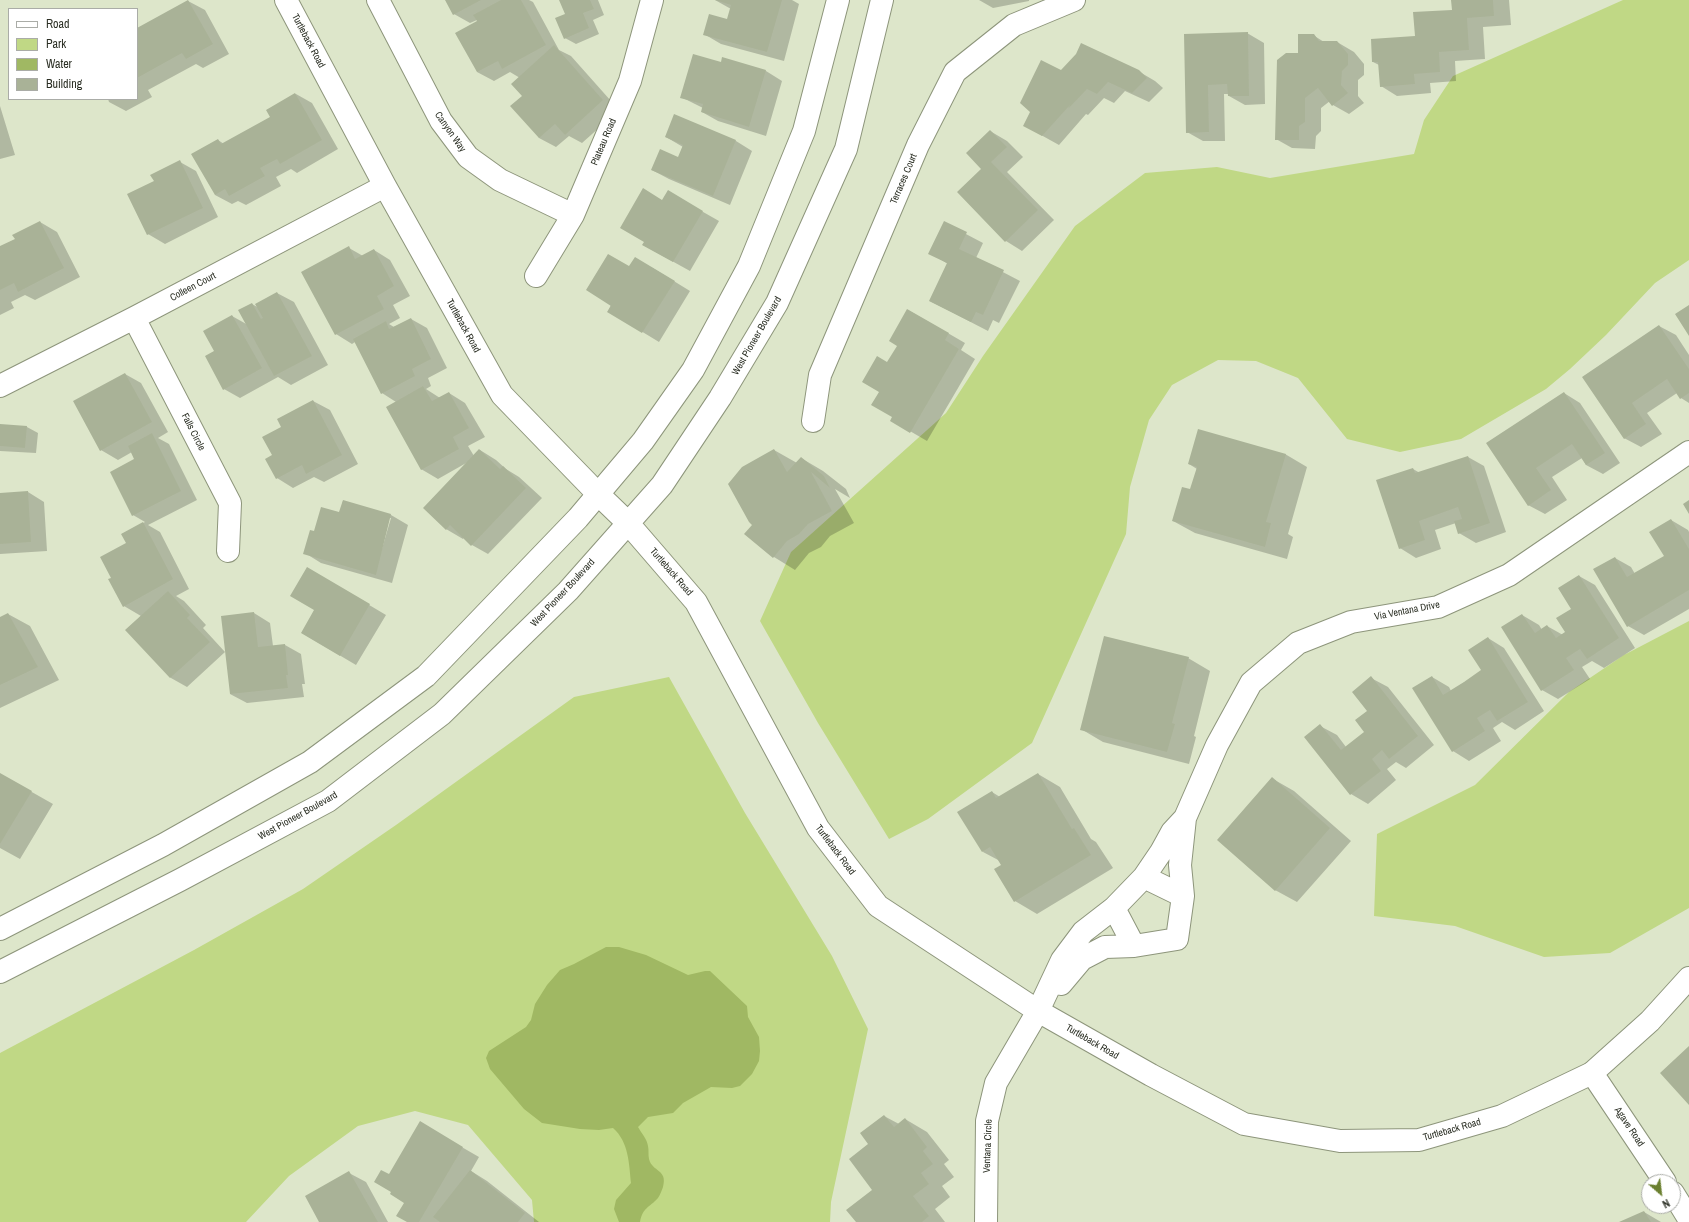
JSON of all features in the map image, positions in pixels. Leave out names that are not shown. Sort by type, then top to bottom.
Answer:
[{"type":"main road","name":"Turtleback Road","points":[[286,0],[385,186],[502,395],[598,495],[627,522],[696,602],[818,828],[878,906],[1038,1011],[1151,1075],[1244,1124],[1340,1141],[1419,1140],[1502,1116],[1592,1073],[1650,1021],[1689,978]]},
{"type":"main road","name":"Canyon Way","points":[[378,0],[441,121],[468,156],[500,180],[573,215]]},
{"type":"main road","name":"Plateau Road","points":[[536,276],[573,215],[630,81],[652,0]]},
{"type":"main road","points":[[0,929],[163,845],[310,762],[426,676],[578,518],[643,441],[693,370],[748,266],[804,130],[838,0]]},
{"type":"main road","name":"West Pioneer Boulevard","points":[[0,972],[180,880],[328,801],[442,714],[568,591],[627,522],[662,485],[720,398],[777,303],[846,149],[882,0]]},
{"type":"main road","name":"Terraces Court","points":[[813,421],[820,375],[918,144],[955,72],[1014,25],[1074,0]]},
{"type":"main road","name":"Colleen Court","points":[[0,386],[134,318],[385,186]]},
{"type":"main road","name":"Falls Circle","points":[[134,318],[230,503],[228,551]]},
{"type":"main road","name":"Via Ventana Drive","points":[[1183,896],[1180,865],[1185,818],[1217,745],[1251,683],[1298,643],[1351,622],[1438,607],[1509,575],[1689,452]]},
{"type":"main road","name":"Via Ventana Drive","points":[[1144,877],[1162,852],[1172,832],[1185,818]]},
{"type":"main road","points":[[1144,877],[1183,896],[1177,939],[1134,946],[1105,947],[1082,959],[1038,1011],[1062,960],[1083,932],[1114,908],[1144,877]]},
{"type":"main road","points":[[1114,908],[1134,946]]},
{"type":"main road","name":"Ventana Circle","points":[[986,1222],[987,1121],[996,1083],[1038,1011]]},
{"type":"main road","name":"Agave Road","points":[[1592,1073],[1660,1174]]},
{"type":"green space","points":[[1623,0],[1689,0],[1689,260],[1655,283],[1606,335],[1546,389],[1461,439],[1400,452],[1347,439],[1298,378],[1256,361],[1218,360],[1172,385],[1149,420],[1130,487],[1126,534],[1032,743],[928,819],[889,839],[818,723],[760,621],[791,552],[946,413],[983,356],[1075,226],[1145,173],[1217,167],[1270,178],[1414,154],[1424,120],[1453,76]]},
{"type":"green space","points":[[1689,621],[1689,908],[1610,953],[1544,957],[1455,926],[1374,916],[1377,834],[1475,785],[1569,692],[1624,655]]},
{"type":"green space","points":[[669,677],[745,813],[832,956],[868,1029],[831,1202],[830,1222],[534,1222],[532,1200],[468,1125],[415,1111],[358,1126],[289,1176],[246,1222],[0,1222],[0,1053],[194,950],[303,889],[396,825],[574,697]]},
{"type":"water","points":[[606,947],[619,947],[646,955],[688,975],[710,971],[747,1006],[748,1017],[759,1037],[759,1061],[752,1074],[740,1086],[732,1088],[711,1087],[683,1103],[673,1113],[648,1117],[638,1127],[647,1143],[651,1163],[662,1174],[664,1181],[659,1197],[645,1210],[640,1222],[619,1222],[614,1209],[616,1200],[631,1183],[630,1168],[625,1147],[622,1140],[613,1128],[599,1130],[580,1129],[542,1123],[524,1109],[490,1069],[486,1058],[489,1051],[526,1027],[531,1020],[535,1004],[547,985],[560,970]]},
{"type":"building","points":[[188,0],[213,44],[186,59],[182,53],[138,77],[138,27]]},
{"type":"building","points":[[445,0],[481,0],[453,15]]},
{"type":"building","points":[[501,0],[521,0],[546,45],[502,69],[498,61],[477,72],[455,33],[477,21],[473,15]]},
{"type":"building","points":[[559,0],[590,0],[594,9],[583,13],[589,28],[564,39],[555,18],[565,14]]},
{"type":"building","points":[[715,0],[782,0],[767,52],[703,35],[709,14],[727,19],[731,5]]},
{"type":"building","points":[[1451,0],[1493,0],[1494,16],[1467,18],[1469,50],[1439,52],[1440,72],[1414,74],[1415,84],[1380,87],[1378,62],[1372,62],[1371,39],[1415,36],[1413,12],[1452,10]]},
{"type":"building","points":[[1248,32],[1249,96],[1228,96],[1227,84],[1208,85],[1209,132],[1186,133],[1184,34]]},
{"type":"building","points":[[1298,34],[1314,34],[1319,41],[1337,41],[1348,54],[1348,65],[1342,71],[1341,85],[1348,93],[1332,106],[1318,88],[1305,98],[1305,122],[1299,126],[1299,140],[1275,140],[1277,60],[1286,53],[1298,53]]},
{"type":"building","points":[[1081,43],[1139,70],[1147,78],[1132,93],[1108,82],[1097,94],[1087,89],[1068,109],[1070,105],[1042,136],[1023,126],[1030,112],[1020,103],[1041,60],[1061,70],[1076,54]]},
{"type":"building","points":[[554,45],[603,100],[565,135],[555,124],[539,138],[510,106],[522,96],[511,84]]},
{"type":"building","points":[[693,54],[721,62],[722,57],[766,70],[749,127],[701,112],[703,104],[680,98]]},
{"type":"building","points":[[295,93],[322,140],[280,164],[277,159],[260,168],[265,176],[229,196],[225,189],[215,195],[191,154],[218,139],[221,144],[270,117],[266,110]]},
{"type":"building","points":[[674,114],[736,140],[713,196],[651,170],[660,149],[678,157],[683,145],[665,137]]},
{"type":"building","points":[[990,130],[1007,147],[991,162],[1038,210],[1005,242],[957,192],[981,169],[966,153]]},
{"type":"building","points":[[180,160],[203,208],[147,235],[127,194],[154,181],[150,175]]},
{"type":"building","points":[[643,188],[662,200],[668,190],[703,211],[673,262],[642,245],[644,242],[620,228]]},
{"type":"building","points":[[40,221],[64,268],[18,292],[14,283],[0,290],[0,246],[15,239],[12,235]]},
{"type":"building","points":[[944,221],[967,232],[959,249],[1004,270],[983,315],[976,312],[971,322],[929,301],[947,263],[928,254]]},
{"type":"building","points":[[349,246],[355,259],[374,249],[394,286],[377,296],[384,309],[335,335],[301,272]]},
{"type":"building","points":[[608,254],[629,266],[635,257],[675,281],[642,333],[607,312],[611,306],[586,290]]},
{"type":"building","points":[[277,292],[312,356],[274,376],[238,310],[252,303],[261,319],[263,318],[255,304]]},
{"type":"building","points":[[1689,305],[1689,336],[1675,314]]},
{"type":"building","points":[[907,309],[949,333],[945,340],[959,349],[910,433],[890,421],[892,417],[871,405],[879,392],[862,382],[877,356],[887,362],[897,346],[889,341]]},
{"type":"building","points":[[232,315],[262,368],[223,390],[205,356],[214,351],[203,331]]},
{"type":"building","points":[[411,318],[431,359],[412,369],[415,376],[381,394],[353,339],[386,321],[389,329]]},
{"type":"building","points":[[1659,325],[1689,369],[1689,393],[1680,399],[1667,379],[1632,403],[1646,424],[1624,439],[1582,377]]},
{"type":"building","points":[[125,373],[152,422],[100,451],[73,401]]},
{"type":"building","points":[[423,386],[432,401],[449,392],[469,428],[453,437],[459,449],[421,470],[386,407]]},
{"type":"building","points":[[1564,392],[1605,453],[1586,465],[1572,444],[1536,468],[1551,490],[1528,506],[1486,443]]},
{"type":"building","points":[[313,400],[342,455],[306,474],[302,465],[276,479],[265,459],[272,455],[262,437],[281,427],[277,419]]},
{"type":"building","points":[[0,424],[27,426],[25,448],[0,446]]},
{"type":"building","points":[[1198,429],[1286,454],[1266,522],[1271,523],[1265,547],[1172,521],[1182,487],[1190,489],[1197,467],[1188,464]]},
{"type":"building","points":[[152,433],[181,491],[132,516],[110,472],[134,459],[128,446]]},
{"type":"building","points":[[479,449],[500,469],[503,466],[526,488],[471,546],[450,525],[446,530],[423,508]]},
{"type":"building","points":[[774,449],[787,472],[801,457],[824,476],[830,488],[811,472],[832,511],[808,524],[799,534],[787,541],[773,558],[744,534],[752,525],[728,484],[742,467]]},
{"type":"building","points":[[1468,456],[1490,523],[1458,534],[1454,521],[1462,519],[1458,507],[1419,521],[1425,540],[1399,549],[1376,480],[1413,468],[1415,473]]},
{"type":"building","points":[[28,491],[31,542],[0,544],[0,493]]},
{"type":"building","points":[[343,500],[391,514],[376,575],[303,554],[310,530],[314,531],[321,507],[339,512]]},
{"type":"building","points":[[1689,500],[1689,514],[1683,504]]},
{"type":"building","points":[[1671,519],[1689,549],[1689,590],[1627,627],[1593,569],[1615,557],[1627,577],[1664,556],[1649,532]]},
{"type":"building","points":[[143,522],[173,579],[123,607],[108,579],[111,578],[100,557],[126,543],[121,534]]},
{"type":"building","points":[[307,567],[370,604],[340,656],[301,633],[314,610],[290,596]]},
{"type":"building","points":[[1579,575],[1619,638],[1587,659],[1580,649],[1566,658],[1574,670],[1541,691],[1501,627],[1522,614],[1535,633],[1547,625],[1556,638],[1565,632],[1556,618],[1571,609],[1558,588]]},
{"type":"building","points":[[168,591],[190,615],[187,618],[210,642],[170,678],[125,630]]},
{"type":"building","points":[[254,612],[258,647],[285,644],[288,688],[230,694],[221,616]]},
{"type":"building","points":[[8,613],[38,667],[0,685],[0,617]]},
{"type":"building","points":[[1104,636],[1189,657],[1172,723],[1175,724],[1167,752],[1080,730]]},
{"type":"building","points":[[1488,637],[1528,702],[1497,721],[1490,710],[1477,718],[1485,731],[1452,752],[1412,688],[1432,676],[1443,695],[1464,682],[1481,670],[1468,650]]},
{"type":"building","points":[[1371,676],[1418,736],[1389,759],[1382,750],[1372,759],[1381,771],[1350,795],[1304,737],[1320,724],[1341,750],[1364,732],[1355,720],[1367,711],[1352,692]]},
{"type":"building","points":[[0,773],[32,791],[0,844]]},
{"type":"building","points":[[1038,773],[1072,829],[1074,828],[1091,855],[1014,902],[994,869],[1001,865],[990,847],[982,852],[957,812],[992,791],[996,798]]},
{"type":"building","points":[[1272,777],[1330,828],[1275,891],[1217,840]]},
{"type":"building","points":[[1689,1046],[1689,1105],[1660,1073]]},
{"type":"building","points":[[884,1115],[894,1127],[905,1118],[927,1147],[923,1151],[933,1164],[921,1173],[929,1184],[913,1196],[929,1216],[922,1222],[856,1222],[846,1210],[872,1190],[849,1159],[868,1144],[860,1133]]},
{"type":"building","points":[[420,1121],[463,1147],[419,1222],[407,1222],[396,1216],[404,1203],[390,1194],[391,1192],[374,1182],[381,1170],[389,1174]]},
{"type":"building","points":[[470,1170],[525,1213],[518,1222],[440,1222],[433,1217]]},
{"type":"building","points":[[349,1171],[378,1222],[319,1222],[305,1196]]},
{"type":"building","points":[[1641,1212],[1641,1214],[1646,1214],[1651,1222],[1619,1222]]}]
